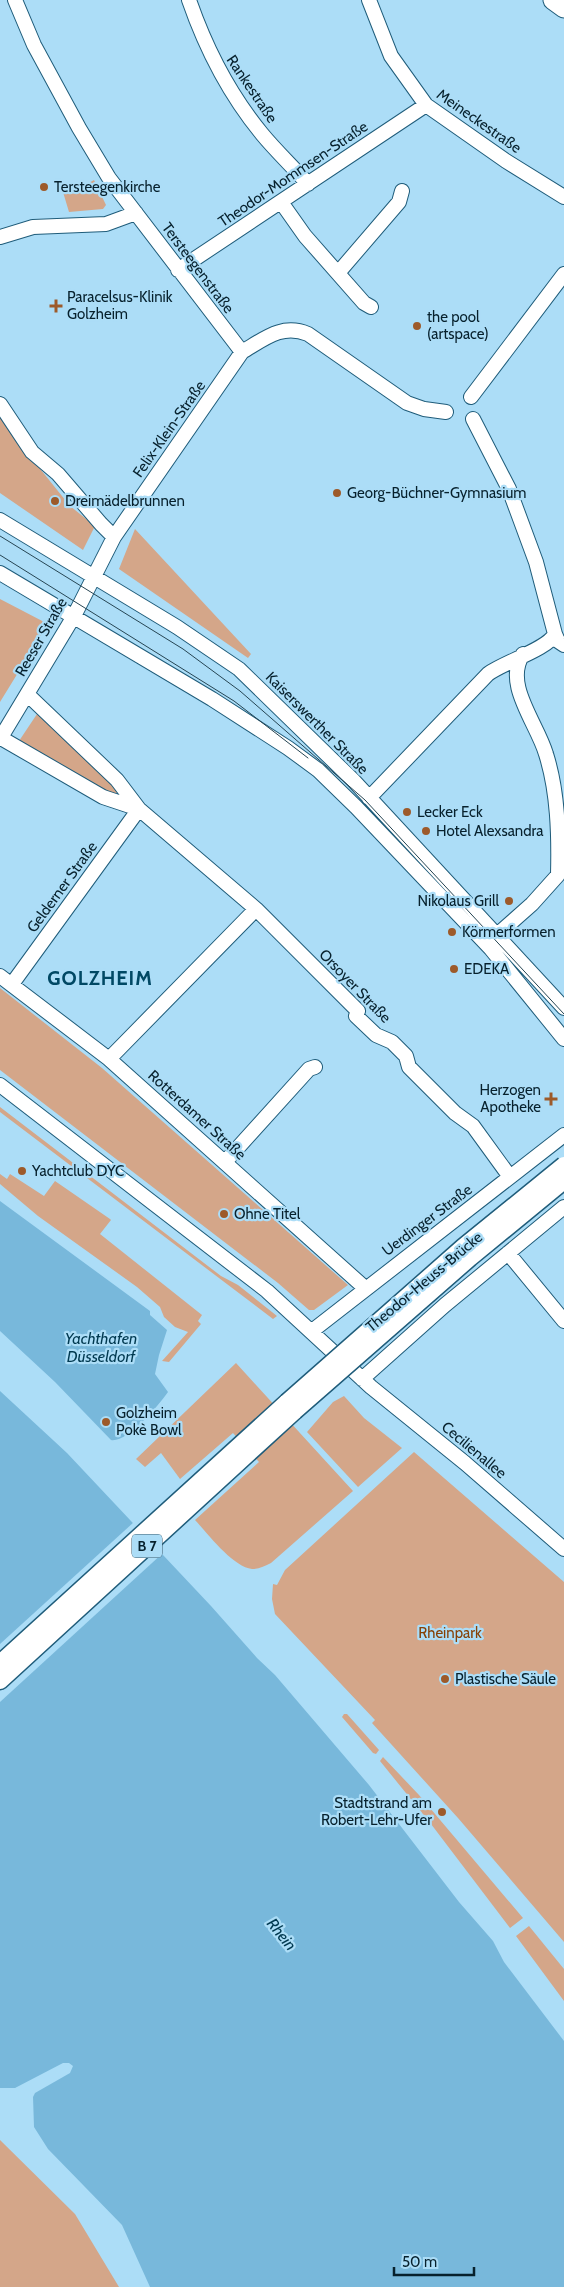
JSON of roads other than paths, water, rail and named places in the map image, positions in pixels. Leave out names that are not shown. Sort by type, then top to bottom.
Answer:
[{"type":"highway","points":[[554,0],[564,8]]},
{"type":"main road","name":"Theodor-Heuss-Brücke","points":[[291,1407],[463,1247],[564,1165]]},
{"type":"main road","name":"Theodor-Heuss-Brücke","points":[[291,1407],[564,1181]]},
{"type":"main road","name":"B 7","points":[[0,1663],[291,1407]]},
{"type":"main road","name":"B 7","points":[[0,1681],[291,1407]]},
{"type":"street","name":"Tersteegenstraße","points":[[15,0],[34,45],[79,128],[109,178],[242,352]]},
{"type":"street","name":"Rankestraße","points":[[189,0],[212,58],[240,104],[262,134],[308,184]]},
{"type":"street","name":"Meineckestraße","points":[[370,0],[391,56],[426,106],[506,161],[564,197]]},
{"type":"street","name":"Theodor-Mommsen-Straße","points":[[178,270],[426,106]]},
{"type":"street","points":[[338,273],[399,202],[402,191]]},
{"type":"street","points":[[281,202],[305,236],[364,303],[370,307]]},
{"type":"street","points":[[0,237],[32,227],[106,224],[136,213]]},
{"type":"street","points":[[471,397],[564,274]]},
{"type":"street","points":[[242,352],[276,331],[285,329],[299,330],[308,334],[407,403],[424,410],[446,412]]},
{"type":"street","name":"Felix-Klein-Straße","points":[[94,576],[114,537],[242,352]]},
{"type":"street","points":[[0,404],[32,452],[58,474],[114,537]]},
{"type":"street","points":[[369,798],[488,674],[523,654],[560,639],[536,562],[509,489],[473,419]]},
{"type":"street","name":"Kaiserswerther Straße","points":[[0,520],[185,632],[238,669],[353,780],[564,1008]]},
{"type":"street","points":[[0,573],[212,699],[288,748],[318,770],[356,807],[491,949],[564,1038]]},
{"type":"street","name":"Reeser Straße","points":[[0,738],[74,616],[94,576]]},
{"type":"street","points":[[497,935],[532,904],[558,875],[556,801],[546,754],[516,681],[517,665],[523,654]]},
{"type":"street","name":"Orsoyer Straße","points":[[26,694],[117,780],[139,809],[256,908],[358,1010],[356,1016],[376,1035],[392,1042],[406,1056],[409,1067],[455,1113],[472,1126],[510,1177]]},
{"type":"street","name":"Orsoyer Straße","points":[[0,738],[103,797],[139,809]]},
{"type":"street","name":"Gelderner Straße","points":[[12,984],[139,809]]},
{"type":"street","points":[[109,1058],[256,908]]},
{"type":"street","name":"Rotterdamer Straße","points":[[0,976],[109,1058],[365,1288]]},
{"type":"street","points":[[225,1162],[309,1069],[314,1067]]},
{"type":"street","points":[[0,1085],[235,1265],[312,1331],[362,1379],[564,1207]]},
{"type":"street","points":[[560,1138],[557,1158],[564,1171]]},
{"type":"street","name":"Uerdinger Straße","points":[[312,1331],[560,1138]]},
{"type":"street","points":[[508,1253],[564,1320]]},
{"type":"street","name":"Cecilienallee","points":[[362,1379],[465,1463],[564,1549]]},
{"type":"water","name":"Yachthafen Düsseldorf","points":[[0,1201],[150,1311],[150,1315],[167,1330],[155,1374],[168,1392],[142,1422],[125,1436],[111,1440],[55,1382],[0,1331]]},
{"type":"water","name":"Rhein","points":[[0,1391],[67,1453],[211,1606],[257,1658],[275,1675],[369,1785],[459,1902],[493,1941],[504,1962],[564,2041],[564,2287],[150,2287],[122,2225],[48,2149],[34,2127],[33,2097],[35,2093],[70,2073],[73,2066],[69,2063],[63,2063],[15,2088],[0,2088]]},
{"type":"tram line","points":[[0,536],[183,649],[240,691],[365,800],[564,1014]]},
{"type":"tram line","points":[[0,555],[234,701],[308,758]]},
{"type":"place","name":"Tersteegenkirche","points":[[44,187]]},
{"type":"place","name":"Paracelsus-Klinik Golzheim","points":[[56,306]]},
{"type":"place","name":"the pool (artspace)","points":[[417,326]]},
{"type":"place","name":"Georg-Büchner-Gymnasium","points":[[337,493]]},
{"type":"place","name":"Dreimädelbrunnen","points":[[55,501]]},
{"type":"place","name":"Lecker Eck","points":[[407,812]]},
{"type":"place","name":"Hotel Alexsandra","points":[[426,831]]},
{"type":"place","name":"Nikolaus Grill","points":[[509,901]]},
{"type":"place","name":"Körmerformen","points":[[452,932]]},
{"type":"place","name":"EDEKA","points":[[454,969]]},
{"type":"place","name":"Herzogen Apotheke","points":[[551,1099]]},
{"type":"place","name":"Yachtclub DYC","points":[[22,1171]]},
{"type":"place","name":"Ohne Titel","points":[[224,1214]]},
{"type":"place","name":"Golzheim Pokè Bowl","points":[[106,1422]]},
{"type":"place","name":"Plastische Säule","points":[[445,1679]]},
{"type":"place","name":"Stadtstrand am Robert-Lehr-Ufer","points":[[442,1812]]},
{"type":"district","name":"GOLZHEIM","points":[[100,978]]},
{"type":"park label","name":"Rheinpark","points":[[450,1633]]}]
